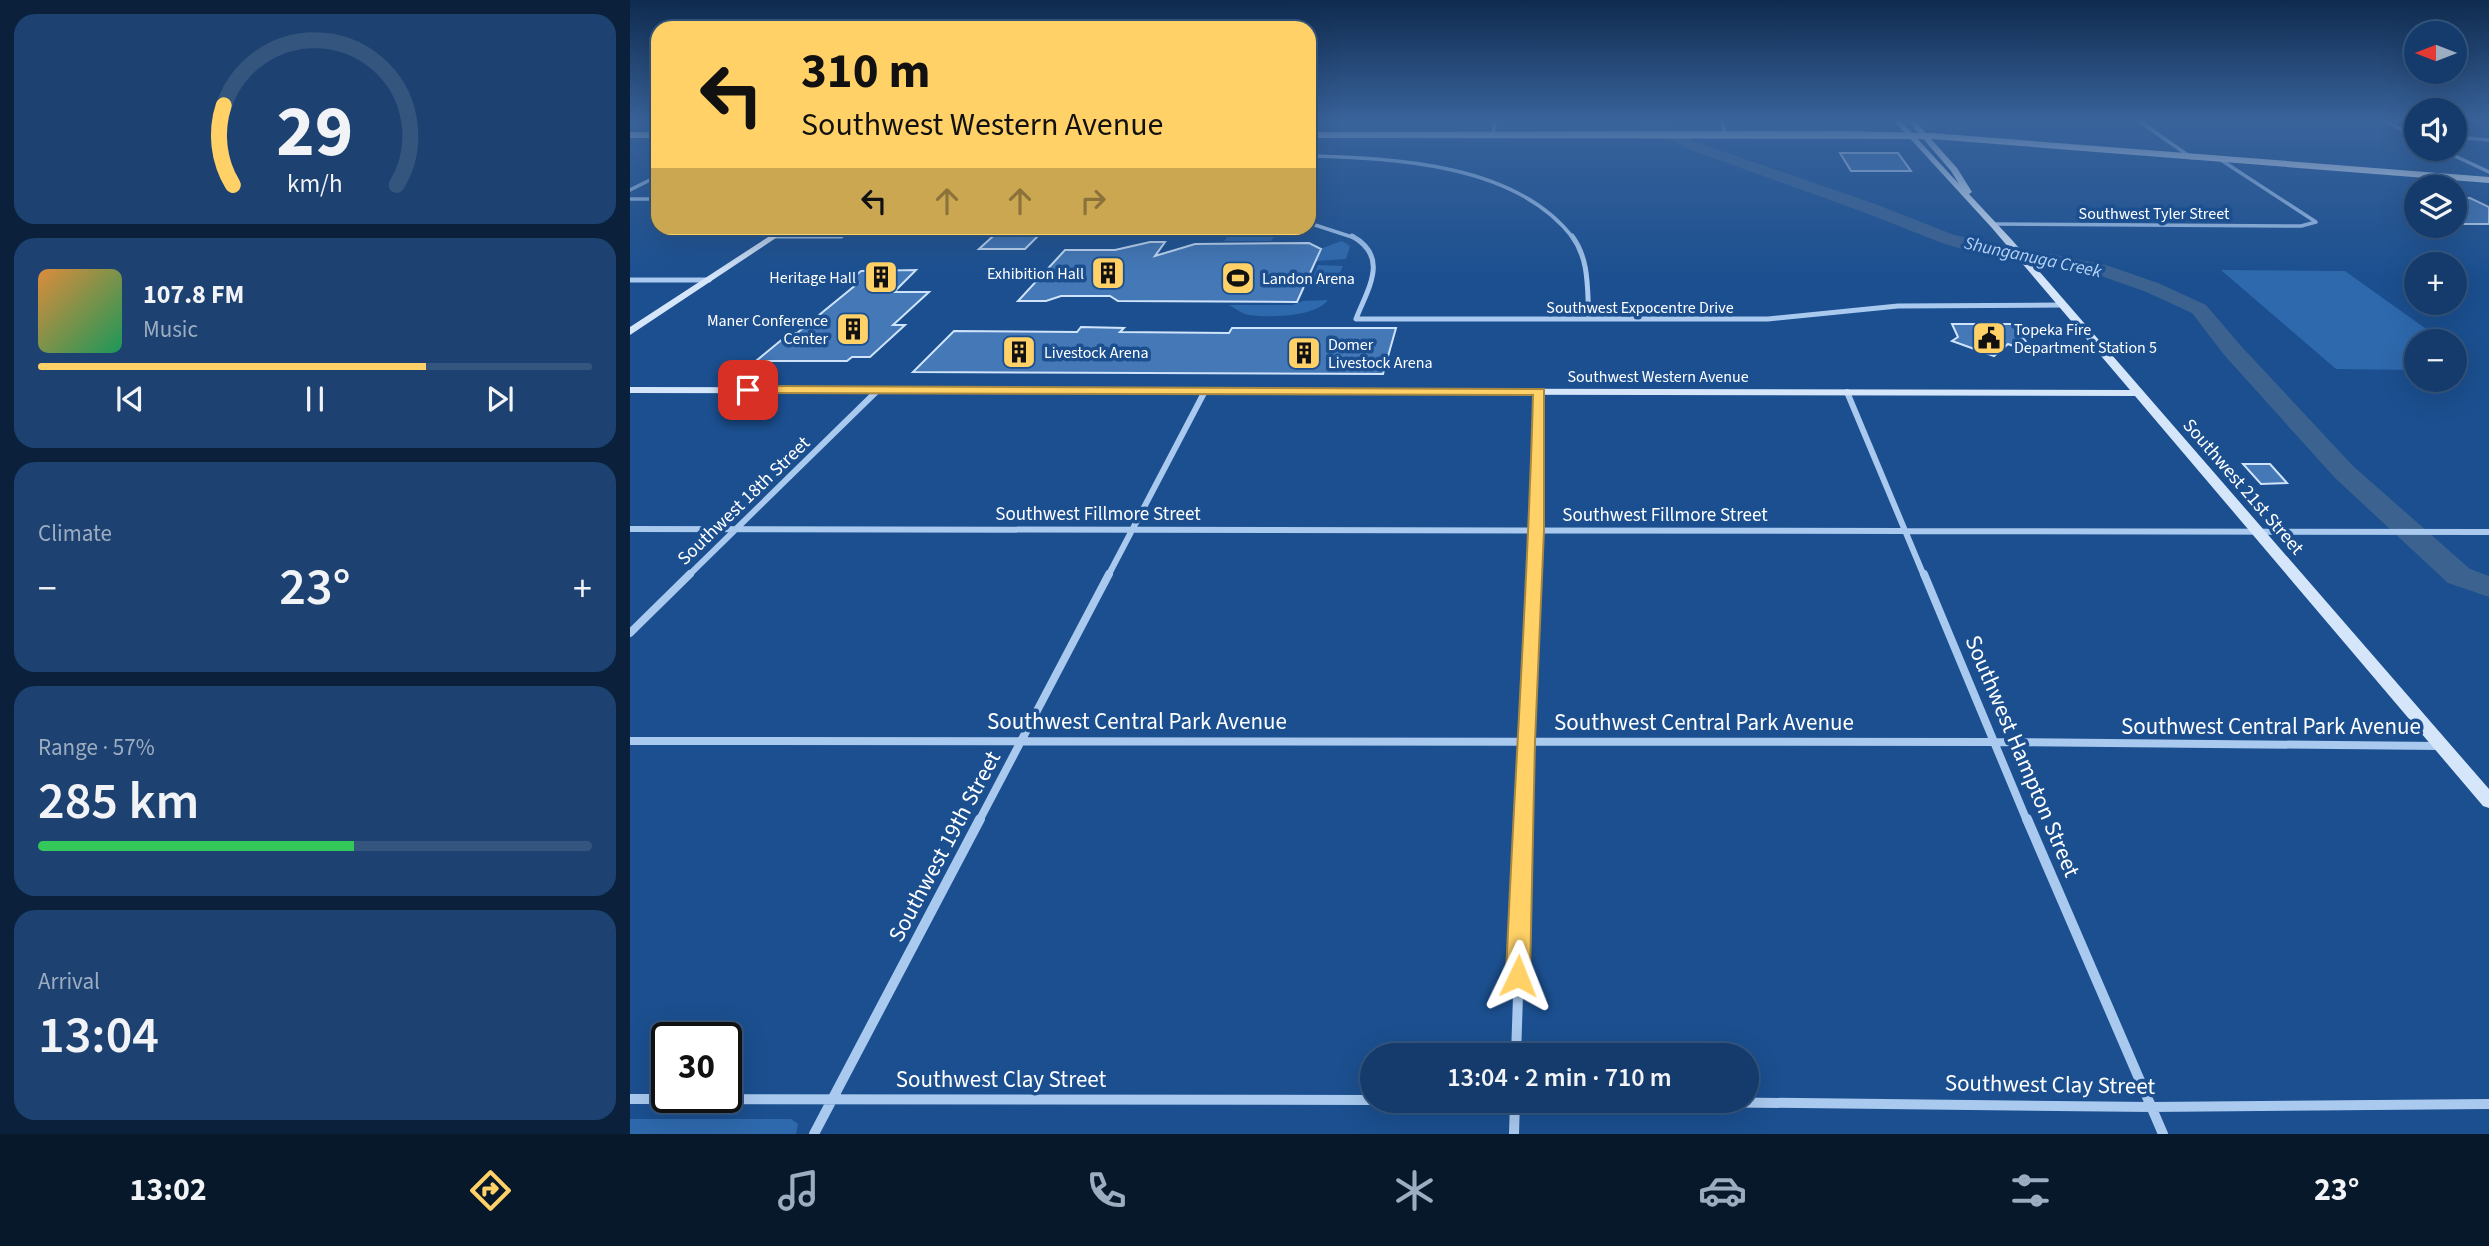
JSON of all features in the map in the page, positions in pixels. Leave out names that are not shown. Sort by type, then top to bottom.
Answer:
[{"type":"main road","name":"Southwest 21st Street","points":[[1943,174],[1969,197],[2064,305],[2489,801]]},
{"type":"main road","name":"Southwest 21st Street","points":[[1955,174],[1967,188],[1969,197]]},
{"type":"main road","points":[[2408,174],[2489,180]]},
{"type":"main road","points":[[630,332],[775,236]]},
{"type":"main road","name":"Southwest Western Avenue","points":[[630,390],[2139,393]]},
{"type":"street","points":[[1460,174],[1491,182],[1530,199],[1559,220],[1579,245],[1586,266],[1588,319]]},
{"type":"street","name":"Southwest Tyler Street","points":[[1993,224],[2314,224],[2313,219],[2243,174]]},
{"type":"street","points":[[630,190],[651,180]]},
{"type":"street","points":[[630,198],[651,198]]},
{"type":"street","name":"Southwest Expocentre Drive","points":[[1316,225],[1347,233],[1369,249],[1374,265],[1356,319],[1768,319],[1898,306],[2064,305]]},
{"type":"street","points":[[775,236],[845,235]]},
{"type":"street","points":[[630,280],[709,280]]},
{"type":"street","name":"Southwest 18th Street","points":[[630,633],[878,390]]},
{"type":"street","name":"Southwest 19th Street","points":[[814,1134],[1205,391]]},
{"type":"street","points":[[1516,1043],[1525,741],[1537,530],[1539,391]]},
{"type":"street","name":"Southwest Hampton Street","points":[[1847,392],[2163,1134]]},
{"type":"street","name":"Southwest Fillmore Street","points":[[630,530],[2489,532]]},
{"type":"street","name":"Southwest Central Park Avenue","points":[[630,741],[1995,742],[2442,746]]},
{"type":"street","name":"Southwest Clay Street","points":[[630,1099],[1360,1100]]},
{"type":"street","name":"Southwest Clay Street","points":[[1759,1103],[2151,1107],[2489,1104]]},
{"type":"street","points":[[1514,1134],[1515,1113]]},
{"type":"shaded area","points":[[1229,235],[1276,235],[1271,241],[1224,241]]},
{"type":"shaded area","points":[[1342,241],[1350,246],[1346,259],[1316,261],[1320,249]]},
{"type":"shaded area","points":[[1318,265],[1343,266],[1334,287],[1309,287]]},
{"type":"shaded area","points":[[2221,270],[2345,271],[2426,329],[2404,329],[2404,370],[2336,369]]},
{"type":"shaded area","points":[[1328,300],[1313,310],[1279,316],[1249,315],[1229,305],[1292,305],[1303,301]]},
{"type":"shaded area","points":[[630,1119],[791,1119],[798,1124],[796,1134],[630,1134]]},
{"type":"building","points":[[2467,198],[2489,207],[2489,224],[2467,224]]},
{"type":"building","points":[[994,235],[1039,235],[1025,249],[979,249]]},
{"type":"building","points":[[1150,242],[1165,242],[1155,256],[1195,244],[1309,243],[1321,249],[1297,302],[1118,301],[1110,296],[1061,296],[1046,301],[1018,301],[1065,250],[1115,250]]},
{"type":"building","name":"Maner Conference Center","points":[[916,270],[894,292],[929,292],[893,325],[905,325],[870,357],[852,357],[847,361],[756,361],[790,333],[797,333],[857,284],[845,285],[861,271]]},
{"type":"building","name":"Topeka Fire Department Station 5","points":[[1952,324],[2013,324],[2035,354],[2008,344],[1994,356],[1952,341],[1958,337]]},
{"type":"building","points":[[1081,327],[1124,328],[1120,332],[1229,333],[1232,328],[1396,328],[1383,374],[913,372],[954,331],[1077,332]]},
{"type":"building","points":[[2243,464],[2270,464],[2287,483],[2261,484]]},
{"type":"waterway","name":"Shunganuga Creek","points":[[1772,174],[1948,239],[1972,246],[2099,269],[2151,287],[2199,309],[2233,351],[2344,472],[2459,576],[2489,587]]},
{"type":"place","name":"Exhibition Hall","points":[[1108,273]]},
{"type":"place","name":"Heritage Hall","points":[[881,277]]},
{"type":"place","name":"Landon Arena","points":[[1238,278]]},
{"type":"place","name":"Maner Conference Center","points":[[853,329]]},
{"type":"place","name":"Topeka Fire Department Station 5","points":[[1989,338]]},
{"type":"place","name":"Livestock Arena","points":[[1019,352]]},
{"type":"place","name":"Domer Livestock Arena","points":[[1304,353]]},
{"type":"route","points":[[748,390],[1539,391],[1537,530],[1525,741],[1518,976]]}]
